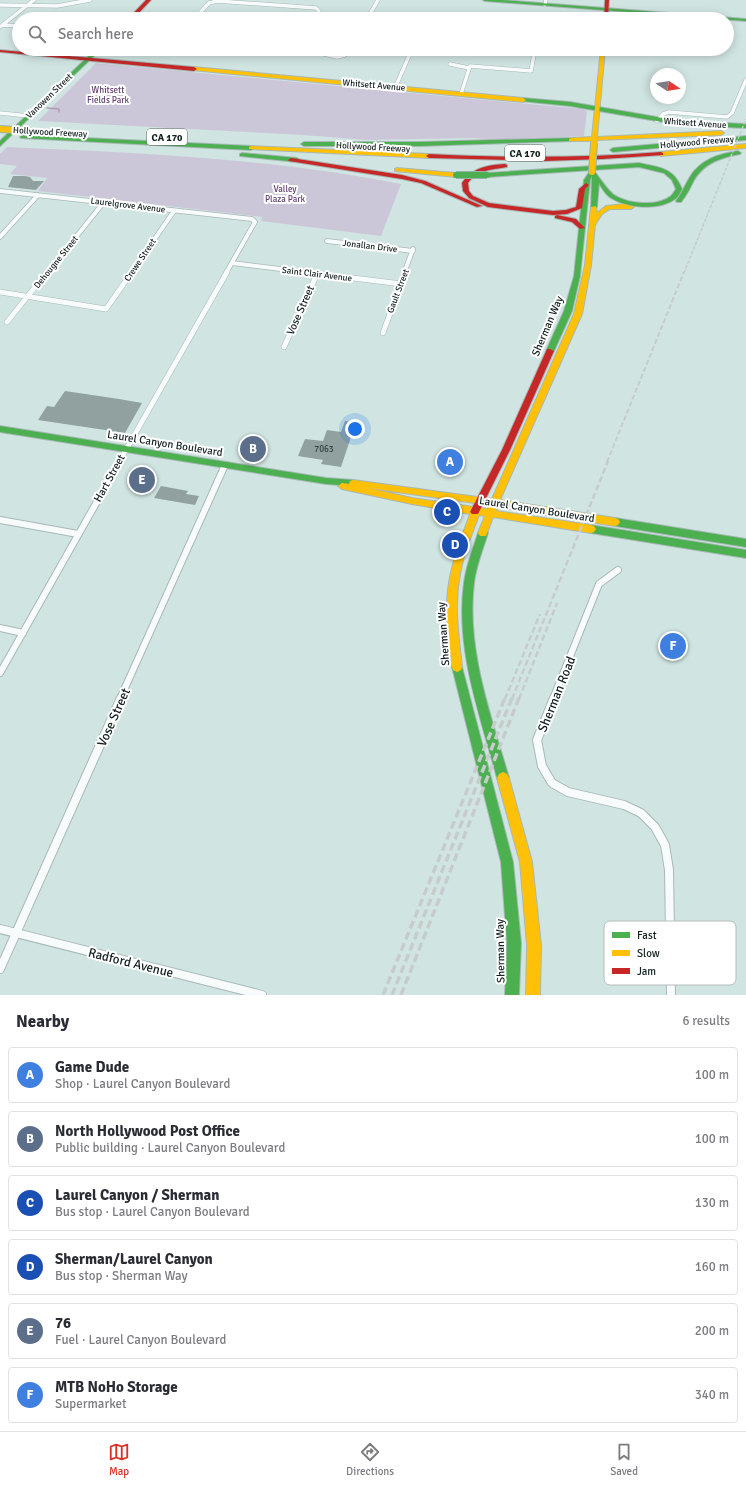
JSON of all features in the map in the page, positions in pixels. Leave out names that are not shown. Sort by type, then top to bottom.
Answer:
[{"type":"main road","points":[[137,12],[149,0]]},
{"type":"main road","points":[[485,0],[545,2],[570,8],[635,12]]},
{"type":"main road","points":[[734,19],[746,20]]},
{"type":"main road","name":"Whitsett Avenue","points":[[0,51],[12,52]]},
{"type":"main road","name":"Whitsett Avenue","points":[[55,56],[570,104],[657,120],[718,126],[746,126]]},
{"type":"main road","name":"Vanowen Street","points":[[0,144],[91,56]]},
{"type":"main road","name":"Sherman Way","points":[[533,995],[534,945],[526,862],[474,672],[468,626],[469,584],[474,561],[490,514],[578,314],[582,300],[587,278],[593,224],[595,141],[602,56]]},
{"type":"main road","name":"Hollywood Freeway","points":[[0,129],[26,134],[159,144],[510,160],[580,159],[657,154],[746,142]]},
{"type":"main road","points":[[304,144],[595,141],[746,132]]},
{"type":"main road","name":"Hollywood Freeway","points":[[0,134],[545,153],[746,142]]},
{"type":"main road","points":[[26,134],[495,156],[607,153],[746,142]]},
{"type":"main road","points":[[159,144],[179,149],[456,175],[487,175],[639,165],[666,172],[675,179],[679,189],[676,195],[666,202],[657,204],[639,204],[613,196],[604,190],[600,180],[594,175]]},
{"type":"main road","points":[[593,224],[597,214],[607,207],[655,208],[674,204],[684,195],[700,165],[716,157],[746,152]]},
{"type":"main road","points":[[586,185],[582,190],[579,208],[564,213],[486,204],[470,196],[465,186],[468,177],[474,172],[491,167],[610,162],[657,154]]},
{"type":"main road","points":[[291,160],[402,176],[423,182],[477,206],[496,210],[570,218],[575,220],[582,228]]},
{"type":"main road","name":"Sherman Way","points":[[512,995],[514,942],[507,862],[458,672],[453,632],[454,582],[459,559],[475,511],[506,450],[568,311],[577,276],[586,185],[587,180],[594,175]]},
{"type":"main road","points":[[577,276],[587,278]]},
{"type":"main road","points":[[572,297],[582,300]]},
{"type":"main road","points":[[568,311],[578,314]]},
{"type":"main road","points":[[528,400],[539,403]]},
{"type":"main road","name":"Laurel Canyon Boulevard","points":[[0,429],[326,481],[360,483],[746,543]]},
{"type":"main road","name":"Laurel Canyon Boulevard","points":[[326,481],[361,491],[490,514],[746,554]]},
{"type":"street","points":[[20,12],[34,0]]},
{"type":"street","points":[[0,5],[26,7],[64,6],[90,0]]},
{"type":"street","points":[[371,12],[378,0]]},
{"type":"street","points":[[200,12],[209,2],[212,1],[318,9],[318,12]]},
{"type":"street","points":[[2,26],[12,18]]},
{"type":"street","points":[[395,88],[409,56]]},
{"type":"street","points":[[450,64],[470,67],[530,71],[533,56]]},
{"type":"street","points":[[461,94],[470,67]]},
{"type":"street","points":[[657,120],[663,114],[669,112],[727,117],[732,113],[746,80]]},
{"type":"street","points":[[0,113],[30,116]]},
{"type":"street","name":"Laurelgrove Avenue","points":[[0,190],[252,219],[255,222]]},
{"type":"street","points":[[0,237],[38,195]]},
{"type":"street","name":"Dehougne Street","points":[[7,322],[104,202]]},
{"type":"street","name":"Crewe Street","points":[[28,296],[54,302],[106,309],[174,211]]},
{"type":"street","name":"Hart Street","points":[[0,673],[255,222]]},
{"type":"street","name":"Jonallan Drive","points":[[327,241],[413,250]]},
{"type":"street","name":"Gault Street","points":[[383,333],[394,298],[402,284],[413,250]]},
{"type":"street","name":"Saint Clair Avenue","points":[[232,263],[402,284]]},
{"type":"street","name":"Vose Street","points":[[284,347],[317,274]]},
{"type":"street","points":[[0,292],[28,296]]},
{"type":"street","name":"Vose Street","points":[[0,969],[224,465]]},
{"type":"street","points":[[0,520],[78,534]]},
{"type":"street","name":"Sherman Road","points":[[618,570],[599,584],[537,740],[538,751],[547,776],[560,788],[573,794],[631,807],[645,814],[655,826],[667,851],[669,921]]},
{"type":"street","points":[[0,628],[23,633]]},
{"type":"street","name":"Radford Avenue","points":[[0,929],[262,995]]},
{"type":"street","name":"Sherman Road","points":[[671,985],[671,995]]},
{"type":"green space","name":"Whitsett Fields Park","points":[[96,63],[582,109],[587,111],[584,136],[501,140],[474,138],[367,140],[303,135],[38,121]]},
{"type":"green space","name":"Valley Plaza Park","points":[[7,147],[155,154],[254,162],[352,175],[401,184],[381,236],[261,221],[262,217],[38,191],[47,178],[10,174],[17,166],[0,164],[0,154]]},
{"type":"building","points":[[13,176],[25,176],[30,177],[33,181],[44,181],[36,190],[8,187]]},
{"type":"building","points":[[65,391],[142,403],[125,433],[38,420],[47,406],[54,407]]},
{"type":"building","points":[[345,421],[356,422],[341,467],[321,464],[323,460],[298,456],[305,439],[323,441],[327,430],[341,432]]},
{"type":"building","points":[[161,486],[188,491],[186,494],[199,496],[195,505],[154,498]]},
{"type":"waterway","points":[[47,108],[59,109],[59,112]]},
{"type":"railway","points":[[684,273],[746,119]]},
{"type":"railway","points":[[607,462],[684,272]]},
{"type":"railway","points":[[512,699],[608,461]]},
{"type":"railway","points":[[519,699],[557,603]]},
{"type":"railway","points":[[505,699],[540,614]]},
{"type":"railway","points":[[383,995],[505,698]]},
{"type":"railway","points":[[392,995],[512,698]]},
{"type":"railway","points":[[401,995],[519,698]]},
{"type":"traffic: fast","points":[[485,0],[642,12]]},
{"type":"traffic: fast","points":[[734,19],[746,20]]},
{"type":"traffic: fast","points":[[0,144],[92,56]]},
{"type":"traffic: fast","points":[[523,100],[570,104],[680,123],[746,126]]},
{"type":"traffic: fast","points":[[23,137],[251,148]]},
{"type":"traffic: fast","points":[[613,150],[746,138]]},
{"type":"traffic: fast","points":[[304,144],[420,144],[571,140]]},
{"type":"traffic: fast","points":[[679,201],[694,175],[704,164],[716,158],[738,153]]},
{"type":"traffic: fast","points":[[242,155],[297,160]]},
{"type":"traffic: fast","points":[[487,175],[639,165],[666,172],[675,179],[679,189],[674,197],[661,203],[643,204],[625,202],[612,196],[596,177]]},
{"type":"traffic: fast","points":[[550,351],[568,311],[577,276],[587,180],[592,172],[596,177],[594,207]]},
{"type":"traffic: fast","points":[[456,175],[487,175]]},
{"type":"traffic: fast","points":[[0,429],[326,481],[353,483]]},
{"type":"traffic: fast","points":[[615,522],[746,543]]},
{"type":"traffic: fast","points":[[591,529],[746,554]]},
{"type":"traffic: fast","points":[[483,533],[473,564],[469,583],[467,608],[468,633],[476,682],[503,778]]},
{"type":"traffic: fast","points":[[457,667],[507,862],[514,943],[512,995]]},
{"type":"traffic: slow","points":[[594,143],[602,56]]},
{"type":"traffic: slow","points":[[194,69],[523,100]]},
{"type":"traffic: slow","points":[[0,129],[30,131]]},
{"type":"traffic: slow","points":[[571,140],[721,133]]},
{"type":"traffic: slow","points":[[592,172],[594,143]]},
{"type":"traffic: slow","points":[[661,154],[746,146]]},
{"type":"traffic: slow","points":[[251,148],[429,156]]},
{"type":"traffic: slow","points":[[397,170],[456,175]]},
{"type":"traffic: slow","points":[[593,224],[600,213],[608,208],[613,206],[631,207]]},
{"type":"traffic: slow","points":[[483,533],[578,314],[588,265],[594,207]]},
{"type":"traffic: slow","points":[[353,483],[432,493],[615,522]]},
{"type":"traffic: slow","points":[[342,486],[412,501],[591,529]]},
{"type":"traffic: slow","points":[[457,667],[452,624],[454,580],[463,546],[475,512]]},
{"type":"traffic: slow","points":[[503,778],[526,862],[534,945],[533,995]]},
{"type":"traffic: jam","points":[[137,12],[149,0]]},
{"type":"traffic: jam","points":[[606,12],[607,0]]},
{"type":"traffic: jam","points":[[0,51],[12,52]]},
{"type":"traffic: jam","points":[[54,56],[194,69]]},
{"type":"traffic: jam","points":[[429,156],[545,159],[661,154]]},
{"type":"traffic: jam","points":[[291,160],[402,177],[423,182],[479,206]]},
{"type":"traffic: jam","points":[[505,166],[482,169],[472,174],[465,183],[466,191],[471,197],[488,205],[553,213],[567,212],[579,208],[582,189],[586,185]]},
{"type":"traffic: jam","points":[[557,217],[574,220],[582,228]]},
{"type":"traffic: jam","points":[[475,512],[506,450],[550,351]]},
{"type":"place","name":"North Hollywood Post Office","points":[[253,449]]},
{"type":"place","name":"Game Dude","points":[[450,462]]},
{"type":"place","name":"76","points":[[142,480]]},
{"type":"place","name":"Laurel Canyon / Sherman","points":[[447,512]]},
{"type":"place","name":"Sherman/Laurel Canyon","points":[[455,545]]},
{"type":"place","name":"MTB NoHo Storage","points":[[673,646]]}]
